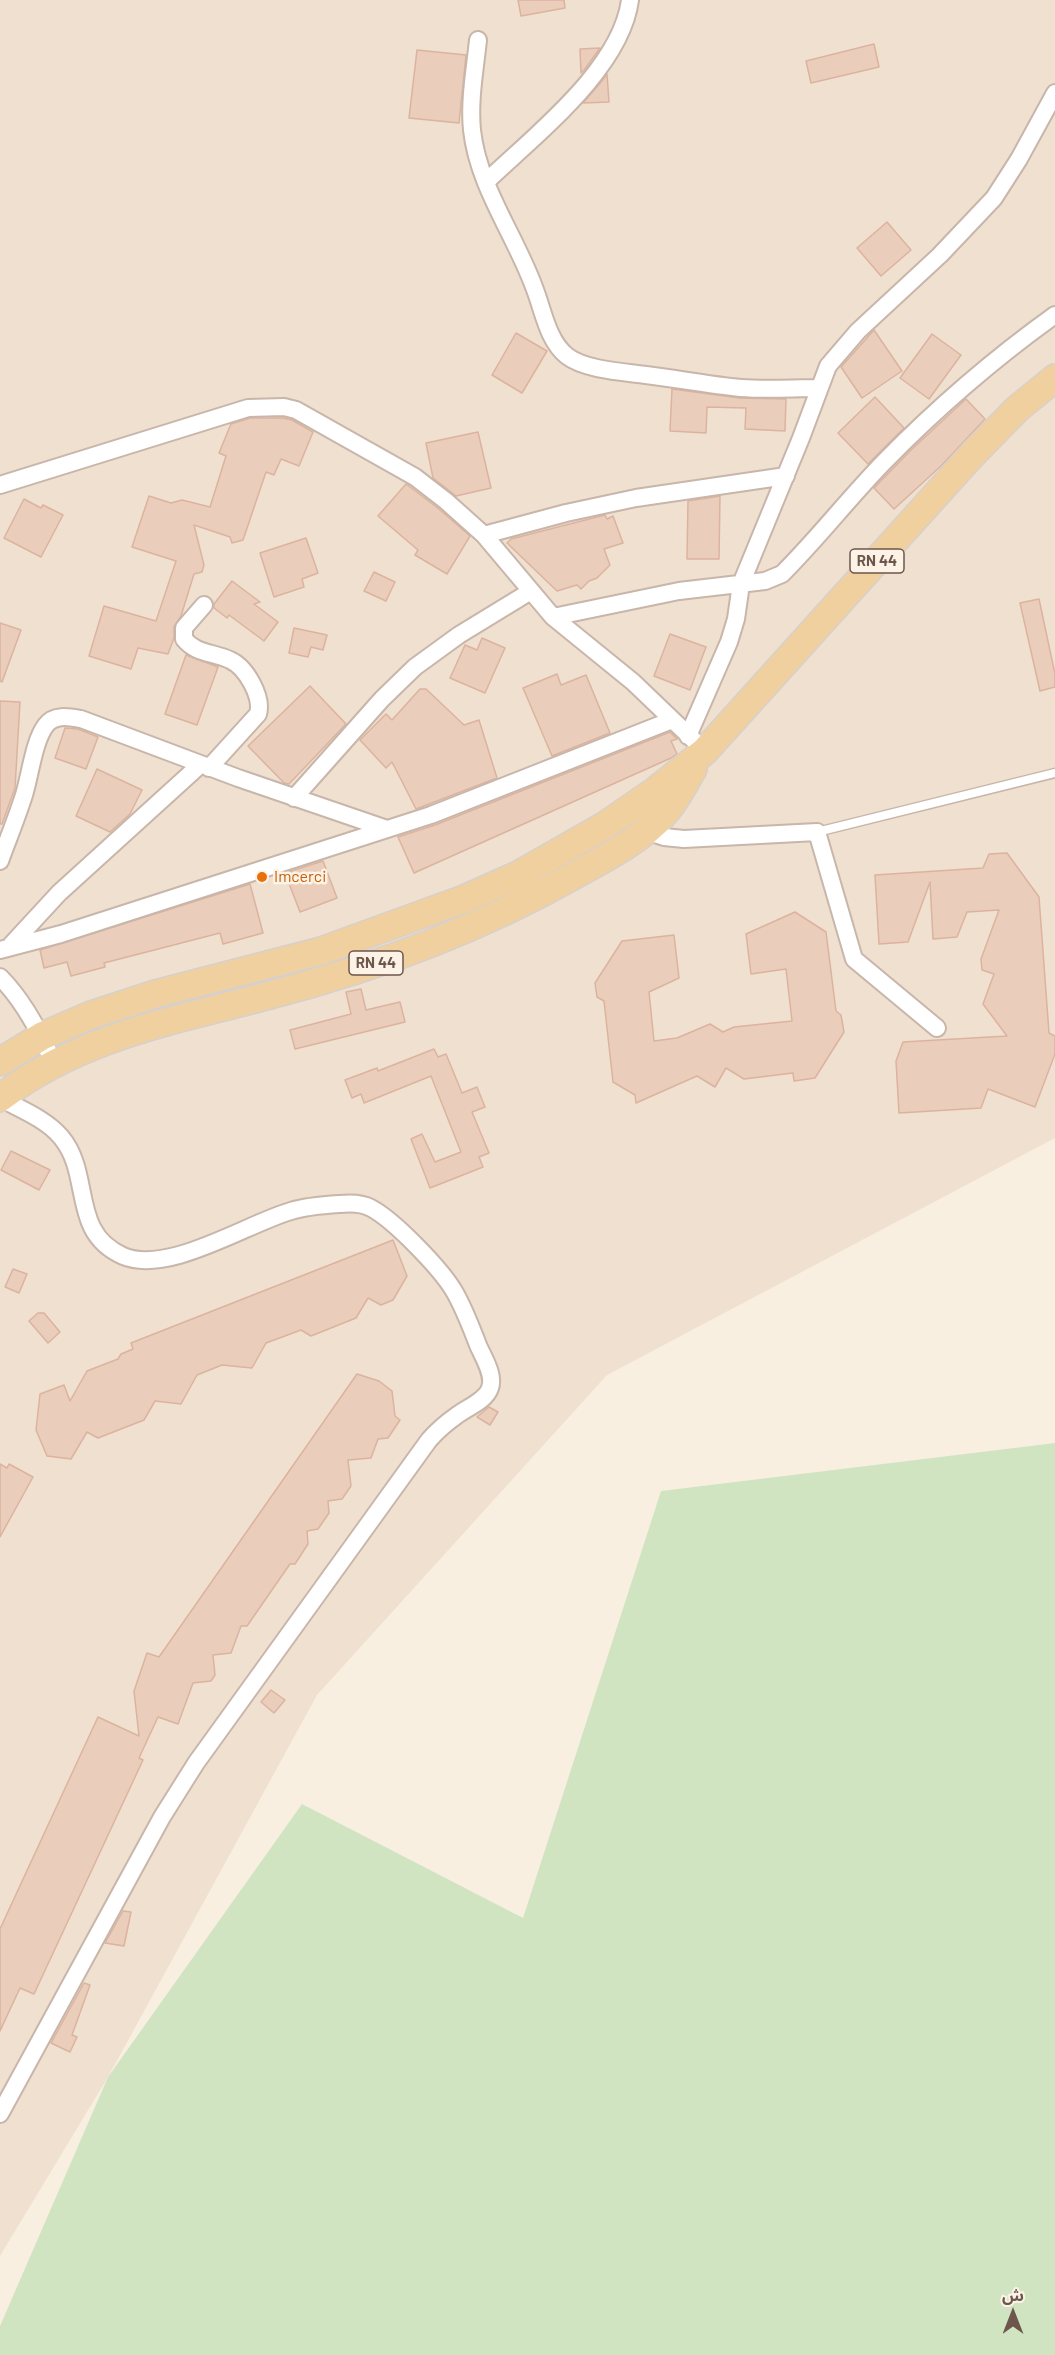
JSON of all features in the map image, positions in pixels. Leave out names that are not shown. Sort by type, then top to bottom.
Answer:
[{"type":"main road","name":"RN 44","points":[[0,1062],[42,1036],[91,1015],[155,994],[321,951],[464,899],[518,875],[604,826],[655,791],[697,743],[972,454],[1055,378]]},
{"type":"main road","name":"RN 44","points":[[0,1098],[53,1062],[100,1042],[163,1022],[330,979],[474,926],[530,901],[617,852],[646,831],[665,813],[697,743]]},
{"type":"street","points":[[487,182],[586,85],[611,51],[630,0]]},
{"type":"street","points":[[478,40],[471,108],[476,152],[487,182],[534,286],[545,321],[555,341],[567,356],[613,371],[742,388],[819,388]]},
{"type":"street","points":[[0,485],[248,408],[284,407],[296,410],[415,477],[446,501],[484,535],[553,617],[633,682],[697,743],[736,619],[741,584],[828,366],[840,351],[940,255],[994,198],[1019,159],[1055,93]]},
{"type":"street","points":[[553,617],[680,591],[765,581],[782,574],[884,462],[935,413],[1055,315]]},
{"type":"street","points":[[1034,396],[1055,373]]},
{"type":"street","points":[[484,535],[566,513],[636,498],[786,476]]},
{"type":"street","points":[[294,798],[382,699],[415,667],[459,635],[531,591]]},
{"type":"street","points":[[5,948],[59,893],[205,766],[258,714],[260,704],[254,687],[233,661],[197,651],[184,639],[182,633],[184,628],[204,605]]},
{"type":"street","points":[[0,861],[46,724],[55,718],[65,717],[81,719],[294,798],[387,829]]},
{"type":"street","points":[[5,948],[61,934],[387,829],[476,798],[672,720]]},
{"type":"street","points":[[646,831],[664,837],[684,839],[817,832],[854,959],[937,1028]]},
{"type":"street","points":[[0,977],[22,1004],[42,1036],[53,1062]]},
{"type":"street","points":[[0,1098],[48,1125],[60,1136],[72,1155],[92,1231],[110,1248],[130,1258],[150,1260],[174,1257],[262,1221],[304,1208],[354,1204],[371,1208],[387,1220],[446,1279],[466,1317],[488,1369],[491,1383],[485,1397],[445,1424],[429,1440],[196,1763],[162,1817],[0,2114]]},
{"type":"lane","points":[[817,832],[1055,773]]},
{"type":"shaded area","points":[[0,0],[1055,0],[1055,1138],[607,1375],[317,1695],[108,2077],[0,2256]]},
{"type":"green space","points":[[1055,1443],[1055,2355],[0,2355],[0,2326],[108,2077],[302,1804],[523,1918],[661,1491]]},
{"type":"building","points":[[518,0],[564,0],[565,8],[521,16]]},
{"type":"building","points":[[874,44],[879,67],[811,83],[806,61]]},
{"type":"building","points":[[600,48],[585,69],[581,73],[580,49]]},
{"type":"building","points":[[417,50],[466,55],[459,123],[409,118]]},
{"type":"building","points":[[607,74],[609,102],[583,103],[601,82]]},
{"type":"building","points":[[887,222],[911,250],[881,276],[857,248]]},
{"type":"building","points":[[874,330],[902,371],[862,398],[841,367]]},
{"type":"building","points":[[516,333],[547,351],[522,393],[492,375]]},
{"type":"building","points":[[932,334],[961,355],[929,399],[900,378]]},
{"type":"building","points":[[672,389],[740,398],[786,399],[785,431],[745,429],[746,408],[707,407],[706,433],[670,431]]},
{"type":"building","points":[[875,397],[904,428],[868,464],[838,433]]},
{"type":"building","points":[[966,399],[985,419],[941,466],[894,509],[874,488]]},
{"type":"building","points":[[250,418],[292,420],[313,432],[299,466],[281,459],[274,475],[266,472],[243,540],[232,543],[230,537],[194,525],[204,565],[202,572],[194,574],[181,616],[174,627],[174,638],[168,654],[138,648],[131,669],[89,656],[104,606],[156,621],[176,561],[132,547],[149,496],[171,503],[182,500],[210,507],[226,456],[219,453],[231,424]]},
{"type":"building","points":[[478,432],[491,488],[456,496],[433,478],[426,443]]},
{"type":"building","points":[[406,484],[470,536],[447,574],[415,555],[418,550],[378,516]]},
{"type":"building","points":[[720,496],[719,559],[687,559],[688,501]]},
{"type":"building","points":[[24,499],[41,508],[43,505],[63,515],[41,557],[4,538]]},
{"type":"building","points":[[605,515],[607,519],[613,516],[623,543],[604,549],[610,565],[581,589],[577,585],[557,591],[507,543],[511,539]]},
{"type":"building","points":[[306,538],[318,573],[302,579],[304,587],[274,597],[260,553]]},
{"type":"building","points":[[374,572],[395,582],[386,601],[364,591]]},
{"type":"building","points":[[232,581],[260,602],[254,604],[278,622],[264,641],[229,615],[227,618],[214,608],[214,604]]},
{"type":"building","points":[[1039,599],[1055,674],[1055,687],[1040,691],[1020,603]]},
{"type":"building","points":[[0,623],[21,630],[2,682],[0,681]]},
{"type":"building","points":[[294,628],[327,635],[323,650],[311,647],[308,657],[289,653]]},
{"type":"building","points":[[670,634],[706,647],[690,690],[654,676]]},
{"type":"building","points":[[482,638],[505,648],[485,693],[450,678],[465,645],[477,650]]},
{"type":"building","points":[[186,655],[218,667],[197,725],[165,714]]},
{"type":"building","points":[[557,674],[561,685],[586,675],[610,733],[552,756],[523,688]]},
{"type":"building","points":[[310,686],[346,724],[289,784],[284,783],[248,746]]},
{"type":"building","points":[[420,689],[426,689],[464,725],[479,720],[497,778],[416,809],[392,762],[386,768],[360,740],[386,714],[392,720]]},
{"type":"building","points":[[0,701],[20,702],[15,788],[2,824],[0,824]]},
{"type":"building","points":[[65,728],[78,729],[98,737],[86,769],[55,758]]},
{"type":"building","points":[[670,732],[677,739],[671,741],[677,754],[671,758],[414,873],[398,837],[435,825]]},
{"type":"building","points":[[97,769],[142,790],[130,814],[110,832],[76,816]]},
{"type":"building","points":[[1007,853],[1039,897],[1049,1033],[1055,1036],[1055,1054],[1035,1107],[988,1089],[981,1108],[899,1113],[896,1061],[903,1042],[1007,1036],[983,1004],[994,974],[982,970],[981,959],[999,910],[967,912],[957,937],[933,939],[930,882],[908,942],[879,944],[875,875],[983,868],[989,854]]},
{"type":"building","points":[[323,861],[337,898],[300,912],[285,873]]},
{"type":"building","points":[[250,884],[263,933],[223,944],[220,933],[104,963],[105,967],[71,976],[67,962],[44,968],[40,950]]},
{"type":"building","points":[[795,912],[826,932],[836,1011],[841,1015],[844,1032],[815,1078],[794,1081],[793,1073],[744,1079],[726,1068],[715,1087],[697,1076],[636,1103],[635,1095],[613,1082],[604,1001],[597,997],[595,983],[622,941],[674,935],[679,978],[649,992],[654,1041],[677,1038],[710,1024],[723,1032],[734,1027],[792,1021],[786,969],[751,974],[746,934]]},
{"type":"building","points":[[361,989],[366,1010],[400,1002],[405,1022],[295,1049],[290,1030],[351,1014],[346,992]]},
{"type":"building","points":[[434,1049],[438,1057],[446,1054],[462,1093],[477,1087],[485,1107],[472,1112],[489,1153],[479,1157],[483,1167],[430,1188],[411,1139],[422,1134],[435,1162],[461,1152],[431,1076],[364,1103],[361,1094],[352,1098],[345,1080],[377,1068],[378,1071]]},
{"type":"building","points":[[11,1151],[50,1170],[39,1190],[1,1170]]},
{"type":"building","points":[[393,1240],[407,1276],[393,1300],[381,1305],[368,1298],[356,1318],[311,1336],[301,1330],[266,1343],[252,1368],[222,1365],[197,1375],[181,1404],[155,1401],[144,1420],[98,1438],[87,1432],[71,1459],[47,1456],[36,1430],[40,1394],[64,1385],[70,1401],[87,1371],[118,1359],[121,1354],[133,1349],[131,1343]]},
{"type":"building","points":[[13,1269],[27,1274],[19,1293],[5,1287]]},
{"type":"building","points":[[38,1313],[44,1313],[60,1332],[48,1343],[29,1321]]},
{"type":"building","points":[[357,1374],[379,1381],[392,1391],[395,1416],[400,1420],[388,1438],[378,1439],[371,1458],[348,1460],[351,1486],[342,1499],[328,1501],[329,1513],[318,1529],[307,1531],[308,1544],[295,1564],[290,1564],[247,1626],[241,1626],[231,1653],[213,1655],[215,1675],[211,1681],[193,1683],[178,1724],[158,1717],[139,1758],[143,1760],[34,1994],[20,1988],[0,2031],[0,1929],[98,1717],[139,1736],[134,1691],[147,1653],[159,1657]]},
{"type":"building","points":[[489,1407],[498,1412],[490,1425],[477,1417]]},
{"type":"building","points":[[0,1464],[7,1468],[9,1464],[33,1477],[0,1537]]},
{"type":"building","points":[[271,1690],[285,1700],[274,1713],[261,1702]]},
{"type":"building","points":[[123,1911],[131,1912],[124,1946],[105,1943]]},
{"type":"building","points":[[84,1983],[90,1985],[72,2035],[77,2037],[70,2052],[51,2043]]},
{"type":"place","name":"Imcerci","points":[[262,877]]}]
